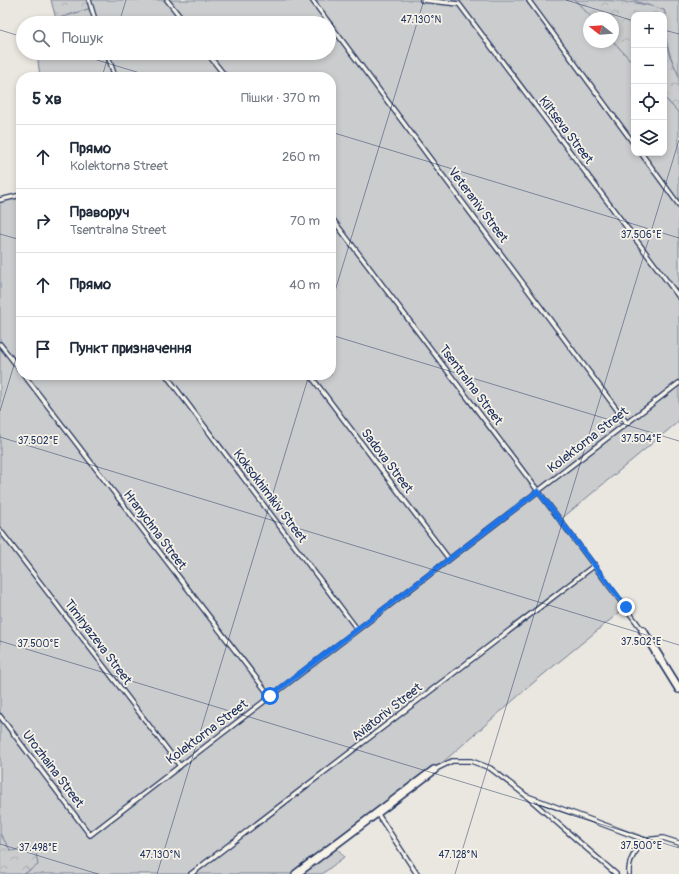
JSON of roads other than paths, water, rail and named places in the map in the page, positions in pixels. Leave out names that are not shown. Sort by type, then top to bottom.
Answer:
[{"type":"street","points":[[643,631],[679,690]]},
{"type":"street","points":[[296,874],[434,770]]},
{"type":"lane","points":[[89,0],[94,16]]},
{"type":"lane","points":[[167,0],[180,16]]},
{"type":"lane","name":"Veteraniv Street","points":[[312,0],[324,16]]},
{"type":"lane","name":"Kiltseva Street","points":[[422,0],[459,4],[679,297]]},
{"type":"lane","points":[[529,1],[631,140]]},
{"type":"lane","name":"Veteraniv Street","points":[[336,32],[627,423]]},
{"type":"lane","points":[[109,60],[113,72]]},
{"type":"lane","points":[[213,60],[222,72]]},
{"type":"lane","points":[[643,156],[679,206]]},
{"type":"lane","points":[[0,200],[16,197]]},
{"type":"lane","name":"Tsentralna Street","points":[[336,224],[595,565],[643,631]]},
{"type":"lane","points":[[0,344],[16,365]]},
{"type":"lane","name":"Hranychna Street","points":[[28,380],[270,696]]},
{"type":"lane","name":"Koksokhimikiv Street","points":[[170,380],[357,629]]},
{"type":"lane","name":"Sadova Street","points":[[314,380],[449,559]]},
{"type":"lane","name":"Kolektorna Street","points":[[90,835],[679,382]]},
{"type":"lane","name":"Timiryazeva Street","points":[[0,530],[180,766]]},
{"type":"lane","name":"Aviatoriv Street","points":[[191,874],[595,565]]},
{"type":"lane","name":"Urozhaina Street","points":[[0,716],[90,835]]},
{"type":"lane","points":[[434,770],[452,761],[471,761],[490,768],[524,794],[616,874]]},
{"type":"lane","points":[[524,794],[645,840],[663,838],[679,843]]},
{"type":"lane","points":[[377,812],[417,874]]},
{"type":"lane","points":[[628,874],[628,869],[634,853],[645,840]]}]
